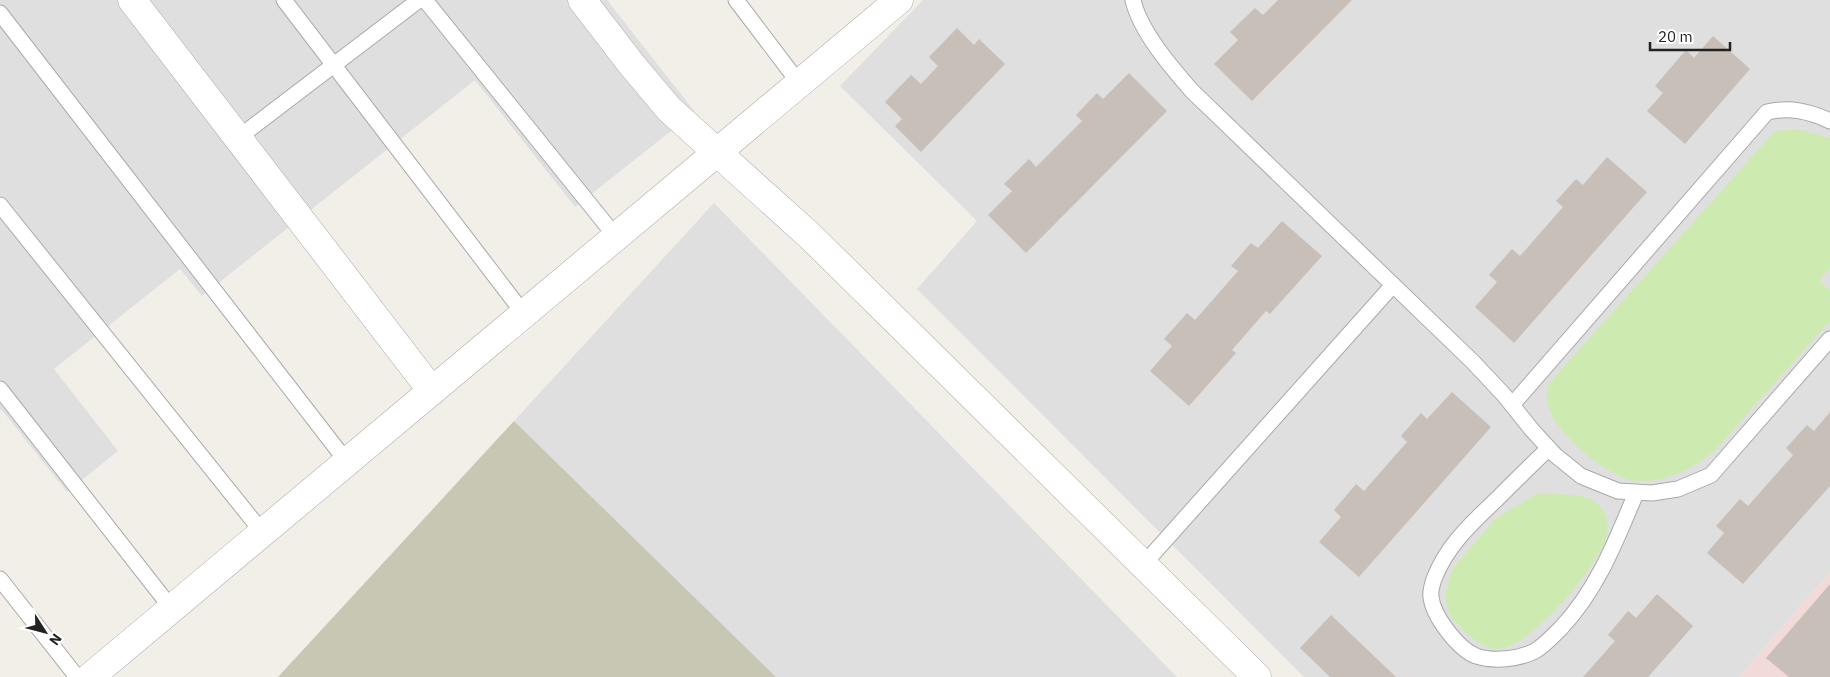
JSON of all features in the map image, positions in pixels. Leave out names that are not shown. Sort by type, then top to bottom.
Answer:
[{"type":"street","points":[[132,0],[432,391]]},
{"type":"street","points":[[582,0],[632,66],[669,109],[810,236],[1257,677]]},
{"type":"street","points":[[90,677],[799,83],[889,3]]},
{"type":"lane","points":[[284,0],[524,314]]},
{"type":"lane","points":[[238,138],[419,0]]},
{"type":"lane","points":[[425,0],[616,237]]},
{"type":"lane","points":[[736,0],[799,83]]},
{"type":"lane","points":[[1133,0],[1140,21],[1173,68],[1192,91],[1473,362],[1548,448],[1581,476],[1618,491],[1652,493],[1678,489],[1711,475],[1830,339]]},
{"type":"lane","points":[[0,13],[347,462]]},
{"type":"lane","points":[[1512,405],[1767,112],[1781,109],[1804,110],[1830,121]]},
{"type":"lane","points":[[0,205],[263,533]]},
{"type":"lane","points":[[1143,565],[1393,285]]},
{"type":"lane","points":[[0,388],[172,609]]},
{"type":"lane","points":[[1548,448],[1458,537],[1433,581],[1431,599],[1437,616],[1460,645],[1475,656],[1493,659],[1519,657],[1536,650],[1550,640],[1569,620],[1595,583],[1604,567],[1636,493]]},
{"type":"lane","points":[[0,579],[77,677]]},
{"type":"shaded area","points":[[0,0],[607,0],[695,112],[575,207],[475,80],[202,296],[180,269],[54,369],[118,451],[67,492],[2,410],[0,411]]},
{"type":"shaded area","points":[[923,0],[1830,0],[1830,572],[1739,677],[1304,677],[917,289],[977,221],[840,86]]},
{"type":"shaded area","points":[[714,203],[1177,677],[776,677],[514,421]]},
{"type":"shaded area","points":[[514,421],[776,677],[278,677]]},
{"type":"shaded area","points":[[1830,572],[1830,677],[1739,677]]},
{"type":"green space","points":[[1797,129],[1830,138],[1830,268],[1819,281],[1830,291],[1830,321],[1708,456],[1687,469],[1664,478],[1641,481],[1624,478],[1587,455],[1558,425],[1549,409],[1547,401],[1549,383],[1775,131]]},
{"type":"green space","points":[[1538,493],[1580,496],[1596,502],[1606,516],[1608,527],[1606,538],[1590,568],[1544,622],[1527,636],[1511,645],[1497,649],[1492,648],[1475,640],[1451,617],[1446,603],[1448,581],[1454,567],[1495,519]]},
{"type":"building","points":[[1278,0],[1352,0],[1252,101],[1214,64],[1238,40],[1230,32],[1255,8],[1263,15]]},
{"type":"building","points":[[957,28],[974,45],[979,39],[1005,64],[921,152],[895,126],[902,119],[885,102],[911,75],[921,84],[938,66],[929,57]]},
{"type":"building","points":[[1713,36],[1750,69],[1685,144],[1647,111],[1663,93],[1655,86],[1686,50],[1694,58]]},
{"type":"building","points":[[1129,73],[1167,111],[1026,253],[988,215],[1012,191],[1004,184],[1029,159],[1036,167],[1082,121],[1076,115],[1097,93],[1103,99]]},
{"type":"building","points":[[1607,157],[1647,192],[1514,343],[1475,307],[1497,282],[1489,275],[1512,249],[1520,256],[1563,207],[1556,201],[1576,179],[1583,185]]},
{"type":"building","points":[[1282,221],[1322,256],[1270,314],[1266,311],[1232,350],[1236,353],[1189,406],[1150,371],[1172,346],[1164,339],[1187,313],[1195,320],[1238,271],[1231,266],[1251,243],[1258,248]]},
{"type":"building","points":[[1452,392],[1491,427],[1359,577],[1319,542],[1341,517],[1334,510],[1356,484],[1364,491],[1407,442],[1401,436],[1421,413],[1427,419]]},
{"type":"building","points":[[1830,412],[1830,486],[1743,584],[1707,553],[1724,533],[1716,526],[1740,499],[1748,506],[1793,455],[1786,448],[1807,425],[1814,431]]},
{"type":"building","points":[[1830,584],[1830,677],[1789,677],[1766,658]]},
{"type":"building","points":[[1657,594],[1693,626],[1648,677],[1583,677],[1615,641],[1608,635],[1628,611],[1636,618]]},
{"type":"building","points":[[1331,615],[1396,677],[1330,677],[1300,648]]}]
